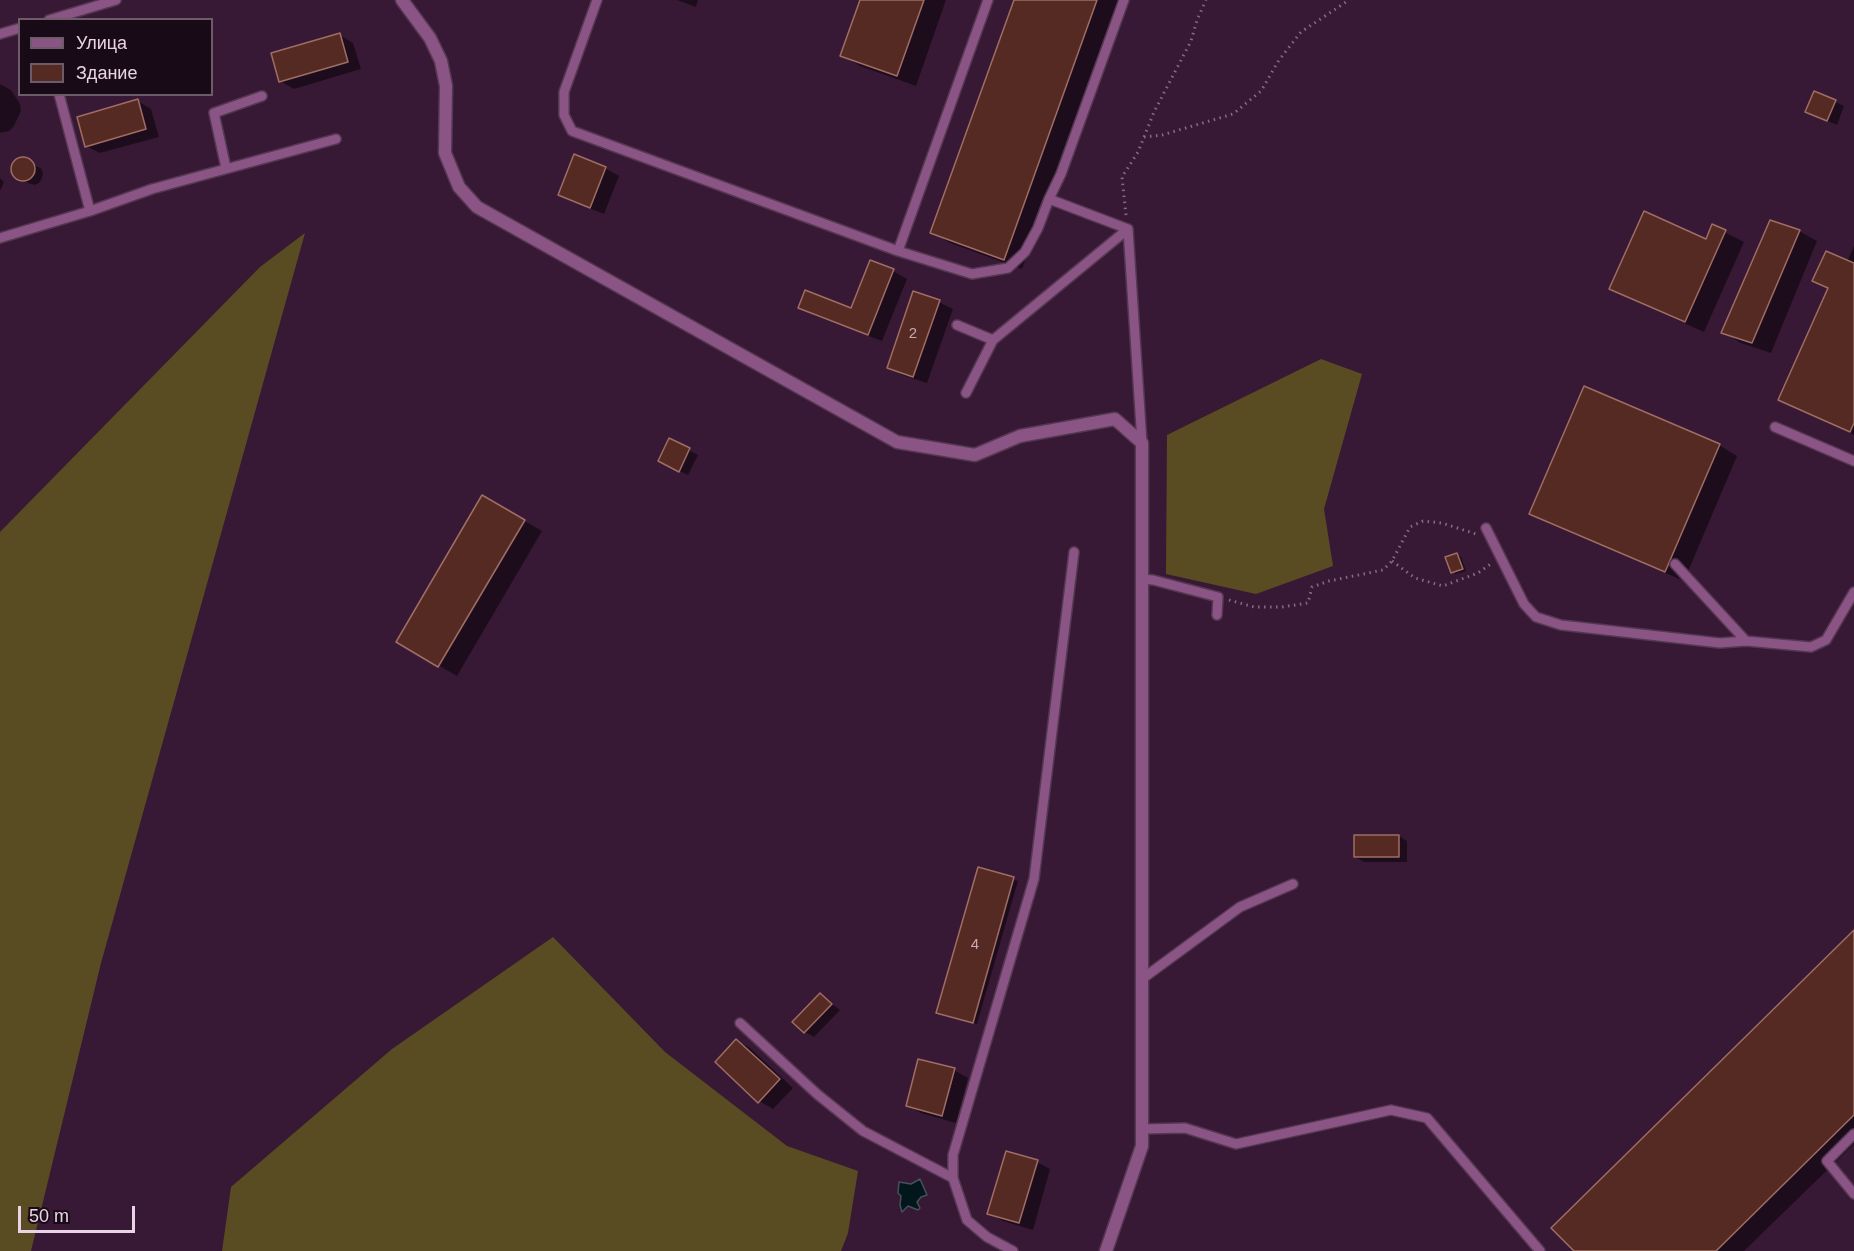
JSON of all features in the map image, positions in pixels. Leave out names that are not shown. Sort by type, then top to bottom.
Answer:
[{"type":"street","points":[[406,1],[430,38],[441,61],[446,86],[445,153],[459,187],[477,207],[897,442],[975,455],[1020,436],[1114,419],[1142,443],[1142,1146],[1106,1251]]},
{"type":"lane","points":[[56,18],[116,0]]},
{"type":"lane","points":[[597,0],[564,92],[564,115],[572,131],[898,251],[972,274],[1008,268],[1025,252],[1061,174],[1124,0]]},
{"type":"lane","points":[[898,251],[988,0]]},
{"type":"lane","points":[[0,34],[18,29]]},
{"type":"lane","points":[[60,96],[90,211]]},
{"type":"lane","points":[[226,168],[214,113],[262,96]]},
{"type":"lane","points":[[0,238],[90,211],[152,189],[336,139]]},
{"type":"lane","points":[[1049,199],[1128,229]]},
{"type":"lane","points":[[1128,229],[1142,443]]},
{"type":"lane","points":[[966,393],[993,340],[1128,229]]},
{"type":"lane","points":[[957,325],[993,340]]},
{"type":"lane","points":[[1775,427],[1854,461]]},
{"type":"lane","points":[[1486,528],[1524,604],[1536,617],[1561,625],[1720,643],[1746,641],[1811,647],[1826,640],[1854,592]]},
{"type":"lane","points":[[1013,1251],[987,1237],[967,1220],[953,1178],[953,1155],[1034,879],[1074,552]]},
{"type":"lane","points":[[1675,564],[1746,641]]},
{"type":"lane","points":[[1142,579],[1218,597],[1217,615]]},
{"type":"lane","points":[[1142,979],[1240,907],[1293,884]]},
{"type":"lane","points":[[740,1023],[817,1094],[863,1131],[953,1178]]},
{"type":"lane","points":[[1142,1129],[1185,1128],[1236,1144],[1391,1110],[1427,1118],[1540,1251]]},
{"type":"lane","points":[[1854,1134],[1827,1161],[1854,1194]]},
{"type":"path","points":[[1128,229],[1122,177],[1138,152],[1154,112],[1191,41],[1206,0]]},
{"type":"path","points":[[1144,137],[1162,135],[1233,114],[1260,91],[1279,60],[1301,32],[1349,0]]},
{"type":"path","points":[[1218,597],[1254,607],[1282,607],[1308,603],[1312,587],[1329,581],[1383,570],[1392,561],[1410,527],[1423,521],[1443,523],[1492,539]]},
{"type":"path","points":[[1392,561],[1415,578],[1443,586],[1478,573],[1500,556]]},
{"type":"shaded area","points":[[305,233],[101,963],[31,1251],[0,1251],[0,532],[260,267]]},
{"type":"shaded area","points":[[1321,359],[1362,374],[1324,509],[1333,566],[1256,594],[1166,574],[1167,435]]},
{"type":"shaded area","points":[[553,937],[665,1052],[787,1146],[858,1171],[848,1233],[841,1251],[222,1251],[231,1187],[392,1049]]},
{"type":"shaded area","points":[[920,1179],[927,1195],[921,1197],[917,1202],[920,1208],[918,1210],[908,1206],[902,1212],[901,1196],[898,1193],[899,1182],[911,1184]]},
{"type":"building","points":[[860,0],[924,0],[897,76],[840,56]]},
{"type":"building","points":[[1014,0],[1097,0],[1004,260],[930,233]]},
{"type":"building","points":[[340,33],[348,62],[279,82],[271,53]]},
{"type":"building","points":[[1814,91],[1836,100],[1827,121],[1805,112]]},
{"type":"building","points":[[138,99],[146,129],[85,147],[77,117]]},
{"type":"building","points":[[574,154],[606,167],[590,208],[558,195]]},
{"type":"building","points":[[23,157],[31,161],[35,169],[31,177],[23,181],[15,177],[11,169],[15,161]]},
{"type":"building","points":[[1644,211],[1706,239],[1712,224],[1726,230],[1685,322],[1609,289]]},
{"type":"building","points":[[1770,220],[1800,230],[1752,343],[1721,333]]},
{"type":"building","points":[[1826,251],[1854,263],[1854,423],[1850,432],[1778,400],[1828,288],[1812,281]]},
{"type":"building","points":[[870,260],[894,269],[868,335],[798,308],[805,290],[851,308]]},
{"type":"building","points":[[913,291],[940,300],[913,377],[887,368]]},
{"type":"building","points":[[1584,386],[1720,444],[1665,572],[1529,514]]},
{"type":"building","points":[[669,438],[690,448],[679,472],[658,461]]},
{"type":"building","points":[[482,495],[525,520],[438,667],[396,642]]},
{"type":"building","points":[[1457,553],[1463,569],[1451,573],[1445,557]]},
{"type":"building","points":[[1354,835],[1399,835],[1399,857],[1354,857]]},
{"type":"building","points":[[978,867],[1014,877],[973,1023],[936,1013]]},
{"type":"building","points":[[1854,930],[1854,1115],[1716,1251],[1574,1251],[1551,1228]]},
{"type":"building","points":[[820,993],[832,1004],[804,1033],[792,1022]]},
{"type":"building","points":[[736,1039],[780,1079],[758,1103],[715,1062]]},
{"type":"building","points":[[918,1059],[955,1068],[942,1116],[906,1106]]},
{"type":"building","points":[[1006,1151],[1038,1160],[1019,1223],[987,1214]]}]
